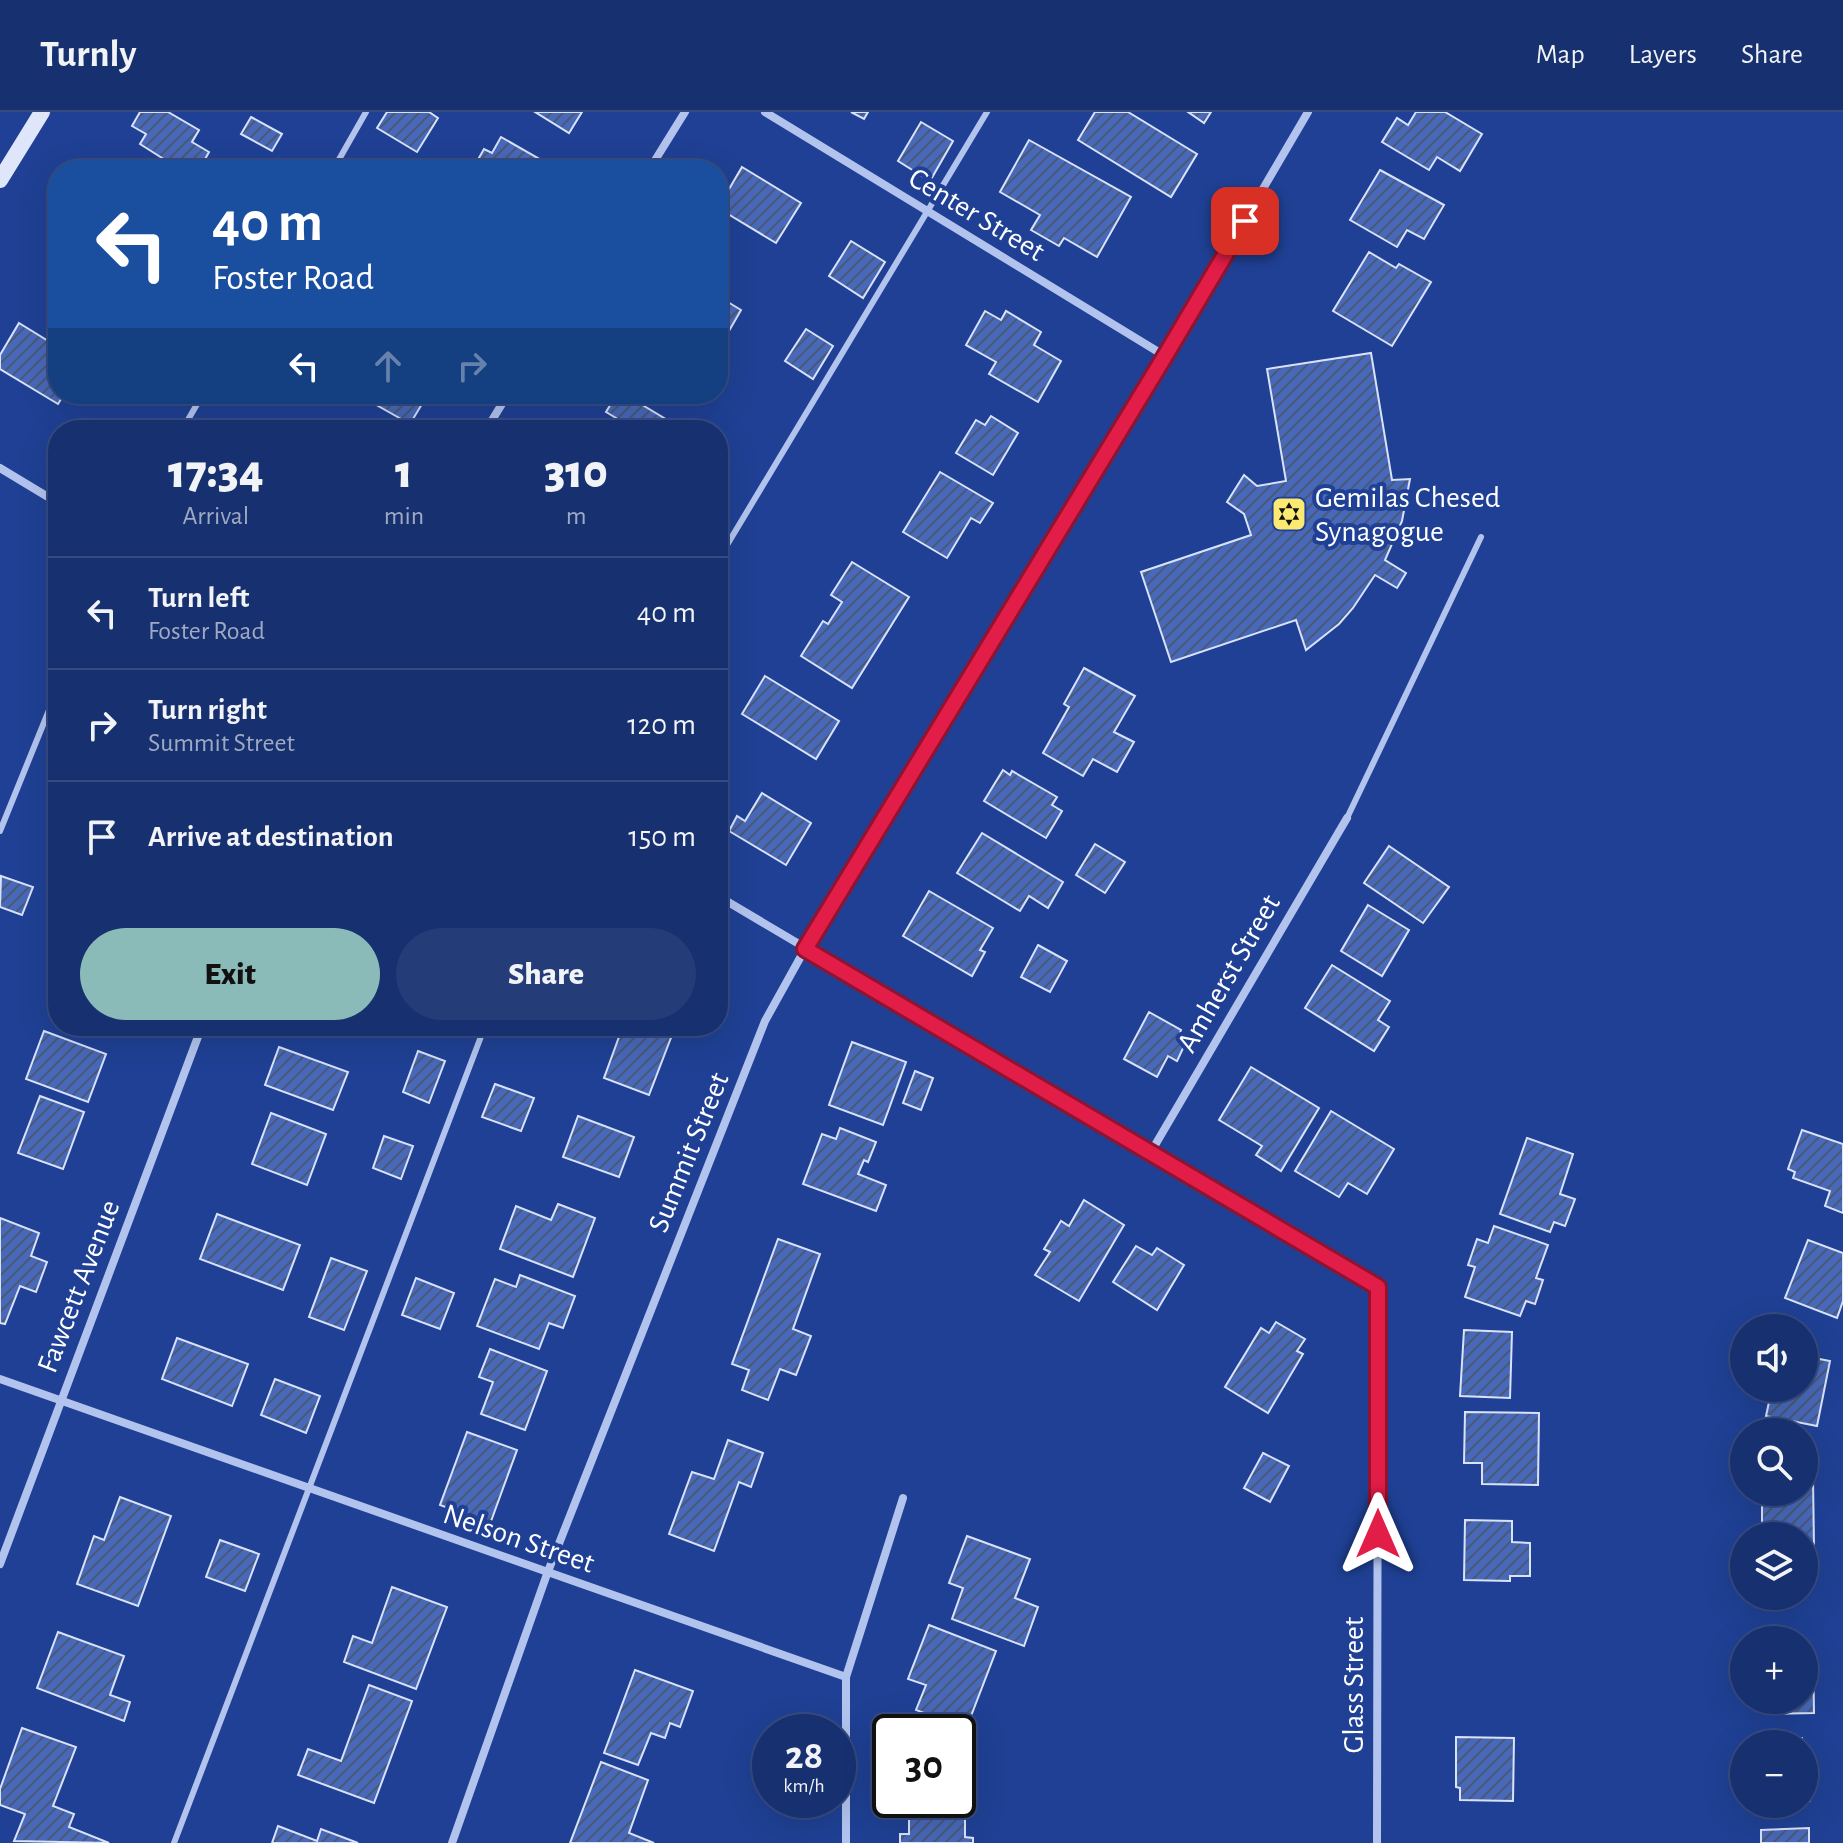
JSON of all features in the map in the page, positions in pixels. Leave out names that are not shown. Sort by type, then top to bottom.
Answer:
[{"type":"main road","points":[[0,180],[42,112]]},
{"type":"street","points":[[655,160],[685,112]]},
{"type":"street","name":"Center Street","points":[[765,112],[1165,356]]},
{"type":"street","name":"Summit Street","points":[[452,1843],[547,1574],[765,1021],[805,949],[1165,356],[1308,112]]},
{"type":"street","points":[[0,468],[48,497]]},
{"type":"street","name":"Amherst Street","points":[[1151,1152],[1347,818]]},
{"type":"street","points":[[728,902],[1151,1152]]},
{"type":"street","name":"Fawcett Avenue","points":[[0,1564],[198,1036]]},
{"type":"street","name":"Glass Street","points":[[1151,1152],[1378,1287],[1377,1843]]},
{"type":"street","name":"Nelson Street","points":[[0,1379],[846,1677]]},
{"type":"street","points":[[846,1843],[846,1677],[903,1498]]},
{"type":"lane","points":[[339,160],[366,112]]},
{"type":"lane","points":[[728,543],[987,112]]},
{"type":"lane","points":[[1347,818],[1481,537]]},
{"type":"lane","points":[[0,831],[48,713]]},
{"type":"lane","points":[[174,1843],[481,1036]]},
{"type":"building","points":[[140,112],[168,112],[199,130],[192,142],[209,152],[205,160],[165,160],[140,144],[146,134],[132,126]]},
{"type":"building","points":[[387,112],[429,112],[438,118],[417,152],[377,128]]},
{"type":"building","points":[[535,112],[582,112],[569,133]]},
{"type":"building","points":[[851,112],[868,112],[864,119]]},
{"type":"building","points":[[1095,112],[1128,112],[1197,154],[1171,197],[1078,140]]},
{"type":"building","points":[[1188,112],[1211,112],[1204,123]]},
{"type":"building","points":[[1416,112],[1445,112],[1482,134],[1460,171],[1437,157],[1429,170],[1382,142],[1397,118],[1408,125]]},
{"type":"building","points":[[251,117],[282,134],[272,151],[241,134]]},
{"type":"building","points":[[921,122],[953,141],[930,181],[898,161]]},
{"type":"building","points":[[501,137],[541,160],[478,160],[484,149],[492,153]]},
{"type":"building","points":[[1029,140],[1131,197],[1097,257],[1064,238],[1059,246],[1031,230],[1040,215],[1000,192]]},
{"type":"building","points":[[742,167],[801,203],[776,243],[728,214],[728,191]]},
{"type":"building","points":[[1380,170],[1444,205],[1424,239],[1407,230],[1397,247],[1350,220]]},
{"type":"building","points":[[851,241],[885,262],[863,298],[829,276]]},
{"type":"building","points":[[1369,252],[1396,268],[1399,264],[1431,282],[1392,346],[1333,311]]},
{"type":"building","points":[[728,302],[741,310],[728,333]]},
{"type":"building","points":[[985,311],[1001,320],[1006,311],[1041,332],[1034,345],[1061,361],[1038,402],[989,374],[996,362],[966,345]]},
{"type":"building","points":[[19,323],[48,341],[48,398],[0,369],[0,355]]},
{"type":"building","points":[[806,329],[833,346],[813,379],[785,361]]},
{"type":"building","points":[[1371,353],[1392,480],[1410,479],[1402,521],[1385,560],[1406,573],[1397,588],[1375,575],[1339,624],[1306,650],[1296,620],[1171,662],[1141,572],[1251,535],[1244,514],[1227,502],[1244,475],[1257,486],[1286,481],[1267,369]]},
{"type":"building","points":[[375,404],[422,404],[412,420],[403,420]]},
{"type":"building","points":[[611,404],[641,404],[667,420],[619,420],[606,412]]},
{"type":"building","points":[[991,416],[1018,433],[993,475],[956,453],[976,420],[985,425]]},
{"type":"building","points":[[940,472],[993,503],[980,523],[971,518],[947,558],[903,532]]},
{"type":"building","points":[[852,562],[909,597],[852,688],[801,656],[823,621],[828,624],[842,602],[831,595]]},
{"type":"building","points":[[1084,668],[1135,696],[1114,732],[1134,742],[1117,772],[1093,759],[1083,776],[1043,753],[1069,707],[1064,704]]},
{"type":"building","points":[[765,676],[839,721],[816,759],[742,714]]},
{"type":"building","points":[[1003,770],[1010,775],[1012,771],[1057,797],[1052,805],[1062,811],[1046,838],[984,801]]},
{"type":"building","points":[[762,793],[811,823],[786,865],[729,831],[737,816],[745,821]]},
{"type":"building","points":[[982,833],[1063,882],[1048,908],[1029,896],[1020,911],[957,873]]},
{"type":"building","points":[[1095,844],[1125,862],[1105,893],[1076,875]]},
{"type":"building","points":[[1389,846],[1449,887],[1423,923],[1364,883]]},
{"type":"building","points":[[1,876],[33,887],[22,915],[0,907]]},
{"type":"building","points":[[929,891],[993,928],[980,950],[985,952],[972,976],[903,936]]},
{"type":"building","points":[[1368,905],[1409,930],[1382,976],[1341,951]]},
{"type":"building","points":[[1038,945],[1067,961],[1050,992],[1021,977]]},
{"type":"building","points":[[1332,965],[1390,1001],[1378,1020],[1389,1027],[1374,1051],[1305,1008]]},
{"type":"building","points":[[1149,1012],[1181,1030],[1179,1035],[1187,1040],[1177,1061],[1168,1056],[1157,1077],[1124,1059]]},
{"type":"building","points":[[44,1031],[48,1036],[57,1036],[106,1054],[88,1102],[26,1079]]},
{"type":"building","points":[[619,1036],[672,1036],[649,1095],[604,1078]]},
{"type":"building","points":[[852,1042],[906,1062],[883,1125],[829,1105]]},
{"type":"building","points":[[279,1047],[348,1072],[333,1110],[265,1085]]},
{"type":"building","points":[[418,1051],[445,1061],[429,1103],[403,1092]]},
{"type":"building","points":[[1251,1067],[1319,1108],[1281,1171],[1256,1155],[1262,1146],[1219,1120]]},
{"type":"building","points":[[915,1071],[933,1078],[921,1110],[903,1103]]},
{"type":"building","points":[[495,1084],[534,1098],[521,1131],[482,1117]]},
{"type":"building","points":[[40,1096],[84,1112],[63,1169],[18,1153]]},
{"type":"building","points":[[1331,1111],[1394,1149],[1367,1194],[1348,1183],[1339,1197],[1295,1171]]},
{"type":"building","points":[[271,1113],[326,1134],[307,1185],[252,1164]]},
{"type":"building","points":[[578,1116],[634,1137],[619,1177],[563,1157]]},
{"type":"building","points":[[840,1128],[876,1142],[868,1162],[864,1160],[858,1174],[886,1185],[876,1211],[803,1184],[822,1134],[836,1139]]},
{"type":"building","points":[[1802,1130],[1843,1144],[1843,1213],[1825,1206],[1830,1191],[1793,1178],[1795,1172],[1788,1169]]},
{"type":"building","points":[[384,1136],[413,1146],[401,1179],[373,1168]]},
{"type":"building","points":[[1527,1138],[1573,1154],[1560,1194],[1575,1199],[1565,1226],[1554,1222],[1550,1232],[1500,1214]]},
{"type":"building","points":[[1084,1200],[1124,1225],[1079,1301],[1035,1275],[1050,1252],[1044,1249],[1061,1221],[1069,1226]]},
{"type":"building","points":[[558,1204],[595,1218],[573,1277],[500,1249],[516,1206],[551,1220]]},
{"type":"building","points":[[217,1214],[300,1245],[283,1290],[200,1259]]},
{"type":"building","points":[[0,1218],[39,1233],[31,1256],[47,1262],[36,1292],[20,1286],[5,1324],[0,1323]]},
{"type":"building","points":[[1494,1226],[1548,1245],[1536,1278],[1543,1280],[1535,1304],[1526,1301],[1520,1316],[1465,1297],[1475,1267],[1468,1265],[1477,1239],[1488,1243]]},
{"type":"building","points":[[778,1239],[820,1254],[793,1329],[811,1336],[796,1375],[780,1369],[768,1400],[742,1390],[749,1370],[732,1364]]},
{"type":"building","points":[[1808,1240],[1843,1253],[1843,1301],[1837,1318],[1785,1298]]},
{"type":"building","points":[[1136,1246],[1152,1255],[1157,1248],[1184,1265],[1157,1310],[1113,1282]]},
{"type":"building","points":[[331,1258],[367,1271],[344,1330],[309,1317]]},
{"type":"building","points":[[520,1275],[575,1296],[563,1328],[549,1323],[539,1349],[477,1326],[495,1279],[516,1287]]},
{"type":"building","points":[[416,1278],[454,1293],[440,1329],[402,1315]]},
{"type":"building","points":[[1276,1322],[1305,1339],[1297,1351],[1303,1354],[1268,1413],[1225,1387],[1261,1328],[1269,1333]]},
{"type":"building","points":[[1464,1330],[1512,1332],[1510,1398],[1460,1396]]},
{"type":"building","points":[[177,1338],[248,1364],[232,1406],[162,1379]]},
{"type":"building","points":[[490,1349],[547,1371],[525,1430],[481,1414],[493,1382],[479,1377]]},
{"type":"building","points":[[1818,1359],[1830,1361],[1818,1421],[1818,1418],[1766,1416],[1769,1402],[1818,1402]]},
{"type":"building","points":[[275,1379],[320,1396],[306,1433],[261,1415]]},
{"type":"building","points":[[1465,1412],[1539,1413],[1538,1485],[1482,1484],[1482,1463],[1464,1463]]},
{"type":"building","points":[[467,1432],[517,1450],[490,1524],[440,1505]]},
{"type":"building","points":[[728,1440],[763,1453],[751,1487],[739,1482],[714,1551],[669,1534],[692,1472],[714,1479]]},
{"type":"building","points":[[1263,1453],[1289,1466],[1270,1502],[1244,1488]]},
{"type":"building","points":[[120,1497],[171,1516],[138,1606],[77,1584],[94,1536],[104,1540]]},
{"type":"building","points":[[1762,1506],[1813,1506],[1814,1522],[1762,1522]]},
{"type":"building","points":[[1465,1520],[1512,1521],[1512,1542],[1530,1543],[1530,1576],[1510,1576],[1510,1581],[1464,1580]]},
{"type":"building","points":[[967,1536],[1030,1559],[1015,1598],[1038,1607],[1024,1646],[952,1619],[963,1588],[949,1583]]},
{"type":"building","points":[[220,1540],[259,1554],[245,1591],[206,1577]]},
{"type":"building","points":[[392,1587],[447,1607],[416,1689],[344,1662],[353,1636],[372,1643]]},
{"type":"building","points":[[929,1625],[996,1651],[972,1714],[927,1714],[916,1710],[926,1685],[908,1679]]},
{"type":"building","points":[[58,1632],[124,1656],[110,1695],[130,1702],[124,1721],[37,1688]]},
{"type":"building","points":[[635,1670],[693,1691],[680,1727],[670,1723],[665,1738],[651,1733],[638,1765],[604,1753]]},
{"type":"building","points":[[369,1685],[412,1701],[374,1803],[298,1775],[308,1749],[341,1761]]},
{"type":"building","points":[[22,1728],[76,1747],[53,1806],[74,1814],[69,1827],[109,1843],[14,1841],[25,1814],[0,1805],[0,1789]]},
{"type":"building","points":[[1456,1737],[1514,1738],[1513,1801],[1460,1800],[1460,1788],[1456,1787]]},
{"type":"building","points":[[601,1762],[648,1780],[629,1833],[654,1843],[570,1843]]},
{"type":"building","points":[[909,1818],[965,1818],[965,1837],[973,1838],[973,1843],[900,1843],[900,1834],[909,1834]]},
{"type":"building","points":[[278,1826],[317,1841],[321,1829],[358,1843],[272,1843]]},
{"type":"building","points":[[1809,1828],[1809,1843],[1761,1843],[1761,1830]]},
{"type":"place","name":"Gemilas Chesed Synagogue","points":[[1289,514]]},
{"type":"route","points":[[1245,221],[805,949],[1378,1287],[1378,1534]]}]
